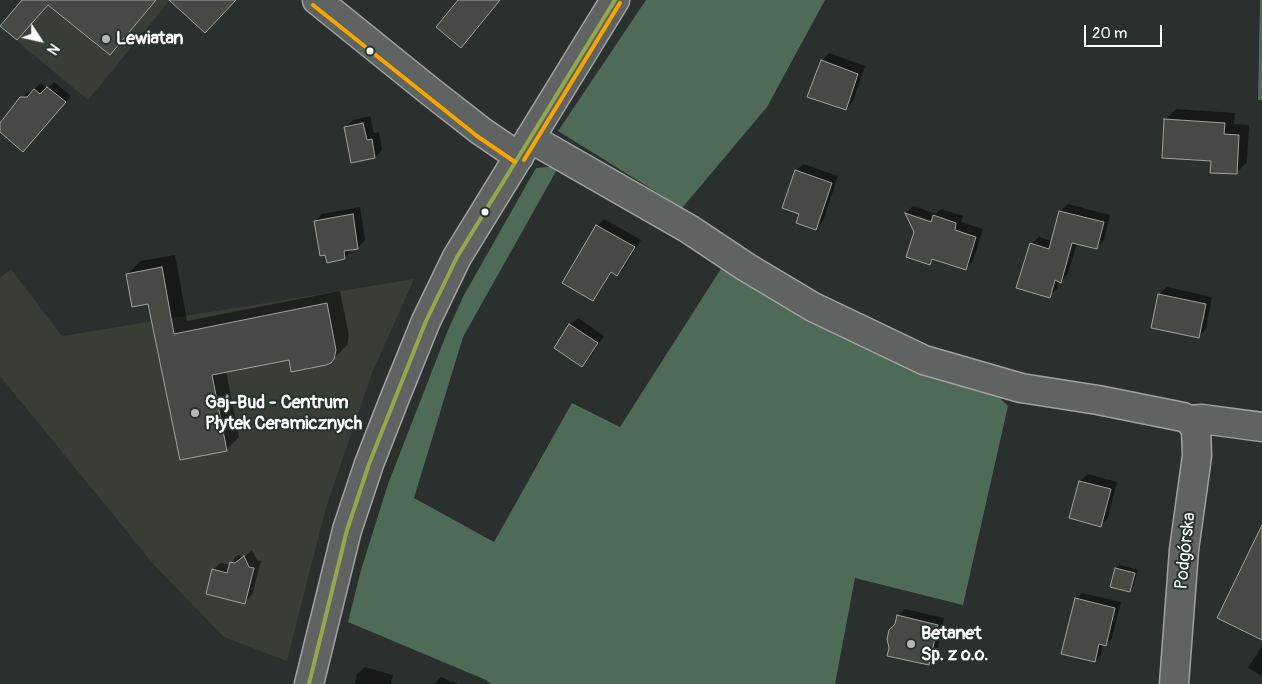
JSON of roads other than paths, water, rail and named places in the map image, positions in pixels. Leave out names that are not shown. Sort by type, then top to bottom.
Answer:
[{"type":"street","points":[[317,0],[372,46],[481,131],[524,147],[689,229],[746,267],[813,307],[924,360],[1021,388],[1098,400],[1183,417],[1189,420],[1202,419],[1262,427]]},
{"type":"street","points":[[309,684],[347,530],[369,464],[426,321],[458,257],[615,0]]},
{"type":"street","name":"Podgórska","points":[[1174,684],[1184,550],[1197,456],[1196,428],[1189,420]]},
{"type":"place","name":"Lewiatan","points":[[106,39]]},
{"type":"place","name":"Gaj-Bud - Centrum Płytek Ceramicznych","points":[[195,413]]},
{"type":"place","name":"Betanet Sp. z o.o.","points":[[911,644]]}]
